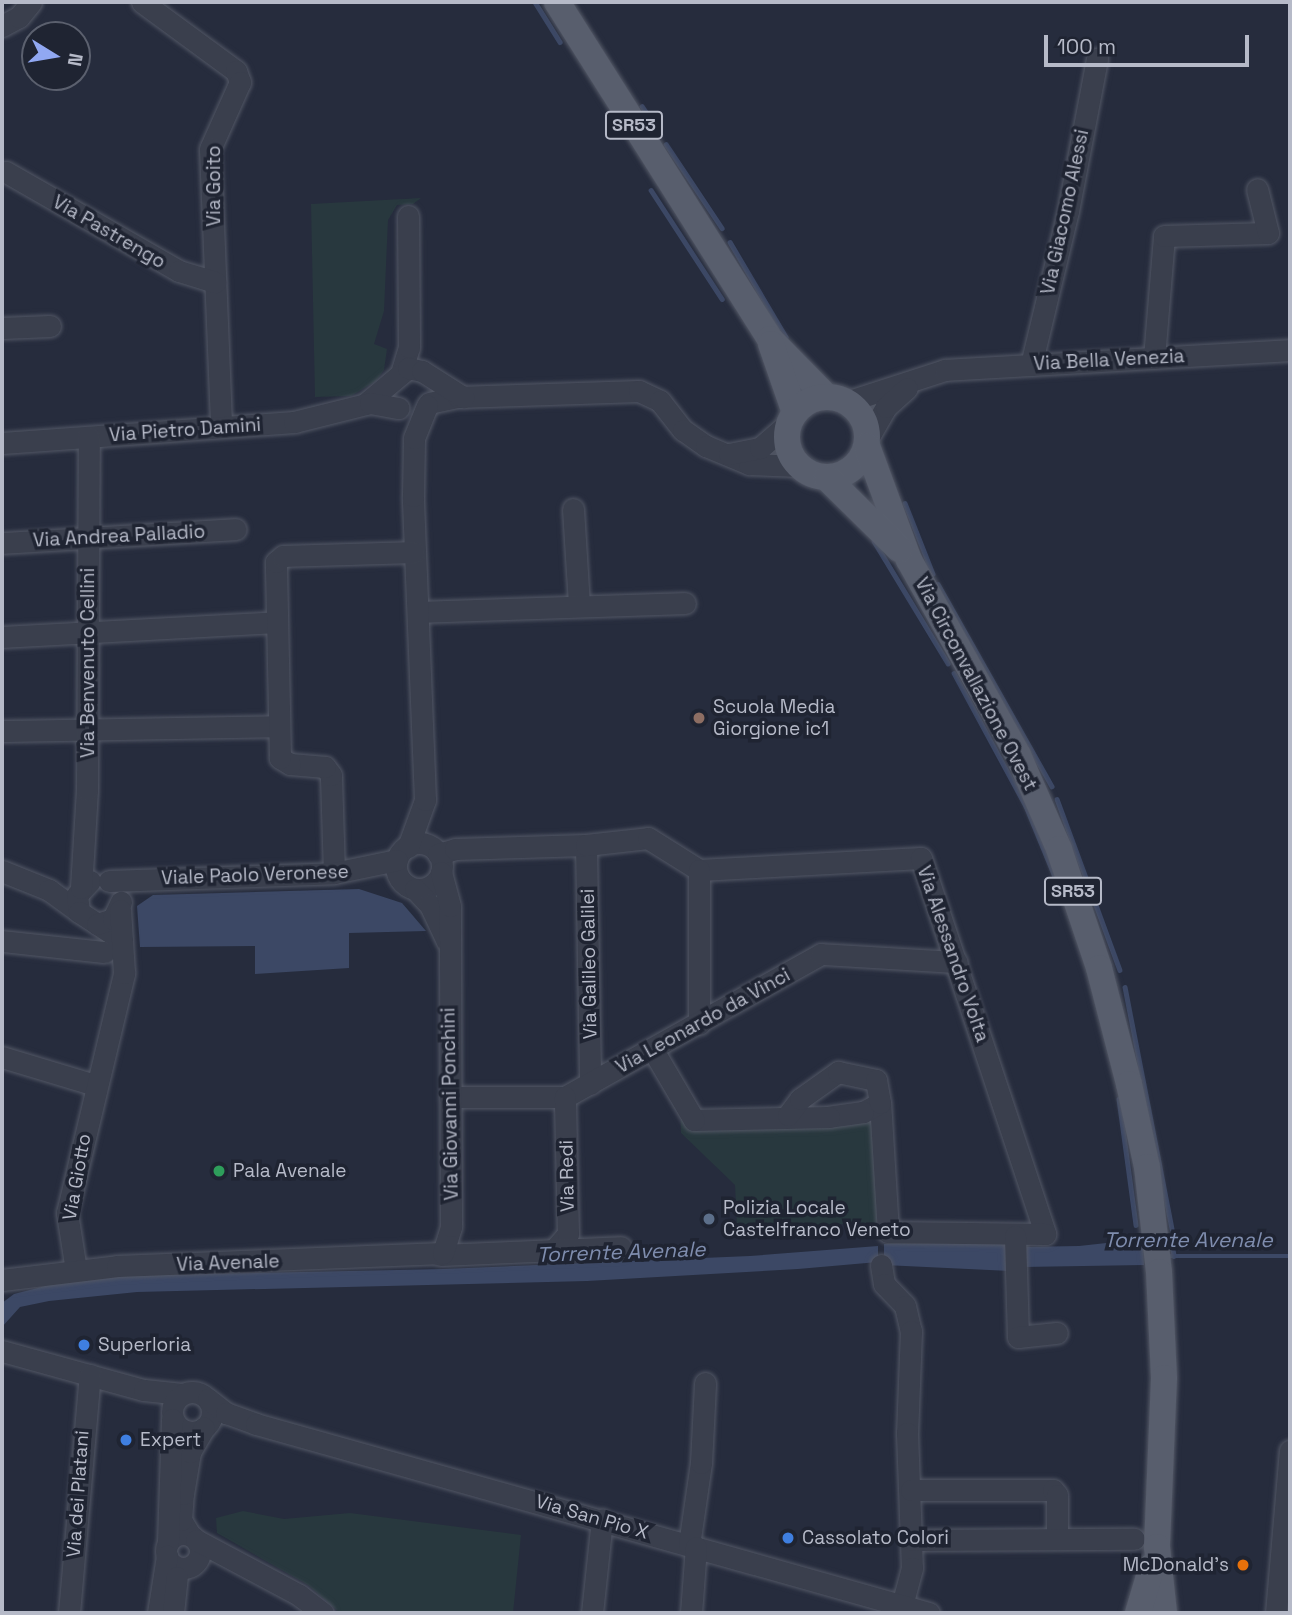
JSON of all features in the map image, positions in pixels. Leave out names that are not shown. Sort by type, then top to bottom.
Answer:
[{"type":"main road","name":"Via Circonvallazione Ovest","points":[[557,2],[770,339],[836,399],[862,418],[867,443],[909,560],[1006,732],[1059,849],[1099,968],[1129,1084],[1147,1167],[1156,1239],[1164,1378],[1138,1613]]},
{"type":"main road","name":"Via Circonvallazione Ovest","points":[[770,339],[792,418],[789,450],[799,466],[827,478],[909,560]]},
{"type":"main road","points":[[792,418],[804,404],[836,399]]},
{"type":"main road","points":[[827,478],[853,469],[867,443]]},
{"type":"main road","name":"Via Circonvallazione Ovest","points":[[1146,1543],[1164,1613]]},
{"type":"street","points":[[2,26],[19,17],[31,2]]},
{"type":"street","name":"Via Goito","points":[[142,2],[200,42],[239,77],[238,95],[210,149],[221,426]]},
{"type":"street","name":"Via Giacomo Alessi","points":[[1031,365],[1068,211],[1097,59]]},
{"type":"street","name":"Via Pastrengo","points":[[5,173],[179,271],[215,282]]},
{"type":"street","points":[[1154,358],[1164,236],[1268,233],[1257,189]]},
{"type":"street","points":[[408,216],[410,374],[390,395],[401,409],[414,438]]},
{"type":"street","points":[[2,328],[50,326]]},
{"type":"street","name":"Via Bella Venezia","points":[[836,399],[929,373],[1290,349]]},
{"type":"street","name":"Via Bella Venezia","points":[[867,443],[894,397],[929,373]]},
{"type":"street","points":[[410,374],[463,397]]},
{"type":"street","points":[[365,404],[410,374]]},
{"type":"street","points":[[410,374],[433,392],[414,438],[414,552],[419,612],[425,800],[403,853],[398,876],[430,905],[449,946]]},
{"type":"street","points":[[365,404],[414,412],[428,404],[463,397],[639,391],[660,401],[693,439],[749,464],[799,466]]},
{"type":"street","name":"Via Pietro Damini","points":[[2,443],[309,421],[365,404]]},
{"type":"street","points":[[729,454],[760,448],[792,418]]},
{"type":"street","name":"Via Benvenuto Cellini","points":[[80,889],[88,729],[89,437]]},
{"type":"street","points":[[573,509],[579,604]]},
{"type":"street","name":"Via Andrea Palladio","points":[[2,543],[236,529]]},
{"type":"street","points":[[334,873],[331,775],[315,764],[284,763],[279,726],[276,562],[282,556],[414,552]]},
{"type":"street","points":[[419,612],[579,604],[685,603]]},
{"type":"street","points":[[2,637],[276,622]]},
{"type":"street","points":[[2,731],[279,726]]},
{"type":"street","name":"Via Giovanni Ponchini","points":[[425,800],[449,894],[451,1238],[439,1256]]},
{"type":"street","points":[[403,853],[421,844],[442,859],[648,838],[699,870],[699,1024]]},
{"type":"street","name":"Via Galileo Galilei","points":[[586,845],[590,1084]]},
{"type":"street","name":"Viale Paolo Veronese","points":[[109,881],[334,873],[362,870],[403,853]]},
{"type":"street","name":"Via Alessandro Volta","points":[[699,870],[921,858],[1045,1234],[1015,1241],[888,1232],[880,1103]]},
{"type":"street","points":[[362,870],[410,887],[434,883],[442,859]]},
{"type":"street","points":[[2,871],[51,891],[97,924],[113,946]]},
{"type":"street","points":[[97,924],[109,922],[148,879]]},
{"type":"street","points":[[51,891],[80,889],[93,880],[109,881],[120,893],[121,907]]},
{"type":"street","points":[[79,912],[80,889]]},
{"type":"street","name":"Via Giotto","points":[[76,1270],[67,1213],[95,1085],[124,973],[113,946],[121,907]]},
{"type":"street","points":[[2,941],[113,946]]},
{"type":"street","name":"Via Leonardo da Vinci","points":[[450,1097],[565,1097],[821,954],[957,962]]},
{"type":"street","points":[[653,1050],[694,1120],[852,1114],[880,1103],[876,1080],[838,1072],[800,1099],[788,1115]]},
{"type":"street","points":[[2,1057],[95,1085]]},
{"type":"street","name":"Via Redi","points":[[554,1250],[568,1234],[565,1097]]},
{"type":"street","points":[[1015,1241],[1018,1336],[1058,1333]]},
{"type":"street","name":"Via Avenale","points":[[8,1283],[76,1270],[621,1247]]},
{"type":"street","points":[[881,1265],[884,1284],[905,1306],[911,1331],[907,1433],[916,1611]]},
{"type":"street","points":[[4,1358],[90,1375],[144,1390],[182,1394],[197,1392],[208,1399],[212,1410],[190,1452],[181,1520],[200,1553],[178,1558]]},
{"type":"street","name":"Via dei Platani","points":[[69,1613],[90,1375]]},
{"type":"street","points":[[691,1613],[692,1546],[701,1463],[705,1382]]},
{"type":"street","points":[[144,1390],[188,1432],[205,1427]]},
{"type":"street","points":[[158,1613],[178,1558],[172,1406],[182,1394]]},
{"type":"street","name":"Via San Pio X","points":[[208,1399],[220,1409],[254,1423],[916,1611]]},
{"type":"street","name":"Via San Pio X","points":[[205,1427],[254,1423]]},
{"type":"street","points":[[1276,1613],[1290,1451]]},
{"type":"street","points":[[911,1490],[1052,1490],[1057,1495],[1057,1539]]},
{"type":"street","points":[[592,1613],[602,1520]]},
{"type":"street","points":[[173,1613],[178,1558],[177,1534],[193,1537],[323,1613]]},
{"type":"street","points":[[912,1540],[1057,1539],[1146,1543]]},
{"type":"street","points":[[178,1558],[244,1567]]},
{"type":"shaded area","points":[[421,198],[413,204],[397,205],[388,220],[384,311],[374,344],[387,349],[384,370],[376,381],[351,396],[315,397],[311,204]]},
{"type":"shaded area","points":[[680,1104],[688,1119],[873,1122],[885,1222],[742,1229],[737,1225],[735,1185],[681,1133]]},
{"type":"shaded area","points":[[243,1511],[284,1519],[350,1513],[521,1535],[513,1613],[340,1613],[308,1585],[217,1533],[216,1518]]},
{"type":"water","points":[[359,889],[402,903],[426,931],[349,933],[349,968],[255,974],[255,946],[140,947],[137,906],[153,895]]},
{"type":"water","points":[[1143,1239],[1144,1265],[1023,1267],[1022,1247],[1079,1246]]},
{"type":"water","points":[[1006,1243],[1010,1271],[884,1265],[884,1244]]},
{"type":"water","points":[[878,1246],[878,1262],[798,1269],[587,1281],[137,1292],[49,1301],[20,1307],[2,1327],[2,1303],[14,1294],[65,1281],[121,1276],[443,1269],[750,1256]]},
{"type":"waterway","points":[[535,2],[560,42]]},
{"type":"waterway","points":[[642,106],[658,130]]},
{"type":"waterway","points":[[666,144],[722,228]]},
{"type":"waterway","points":[[651,190],[722,299]]},
{"type":"waterway","points":[[730,242],[786,337]]},
{"type":"waterway","points":[[905,503],[933,574]]},
{"type":"waterway","points":[[874,541],[948,663]]},
{"type":"waterway","points":[[938,584],[1052,786]]},
{"type":"waterway","points":[[954,673],[1026,806],[1056,879]]},
{"type":"waterway","points":[[1057,799],[1120,970]]},
{"type":"waterway","points":[[1125,987],[1172,1228]]},
{"type":"waterway","points":[[1119,1099],[1136,1225]]},
{"type":"waterway","points":[[1172,1243],[1174,1256]]},
{"type":"waterway","name":"Torrente Avenale","points":[[1165,1256],[1290,1256]]},
{"type":"place","name":"Scuola Media Giorgione ic1","points":[[699,718]]},
{"type":"place","name":"Pala Avenale","points":[[219,1171]]},
{"type":"place","name":"Polizia Locale Castelfranco Veneto","points":[[709,1219]]},
{"type":"place","name":"Superloria","points":[[84,1345]]},
{"type":"place","name":"Expert","points":[[126,1440]]},
{"type":"place","name":"Cassolato Colori","points":[[788,1538]]},
{"type":"place","name":"McDonald's","points":[[1243,1565]]}]
